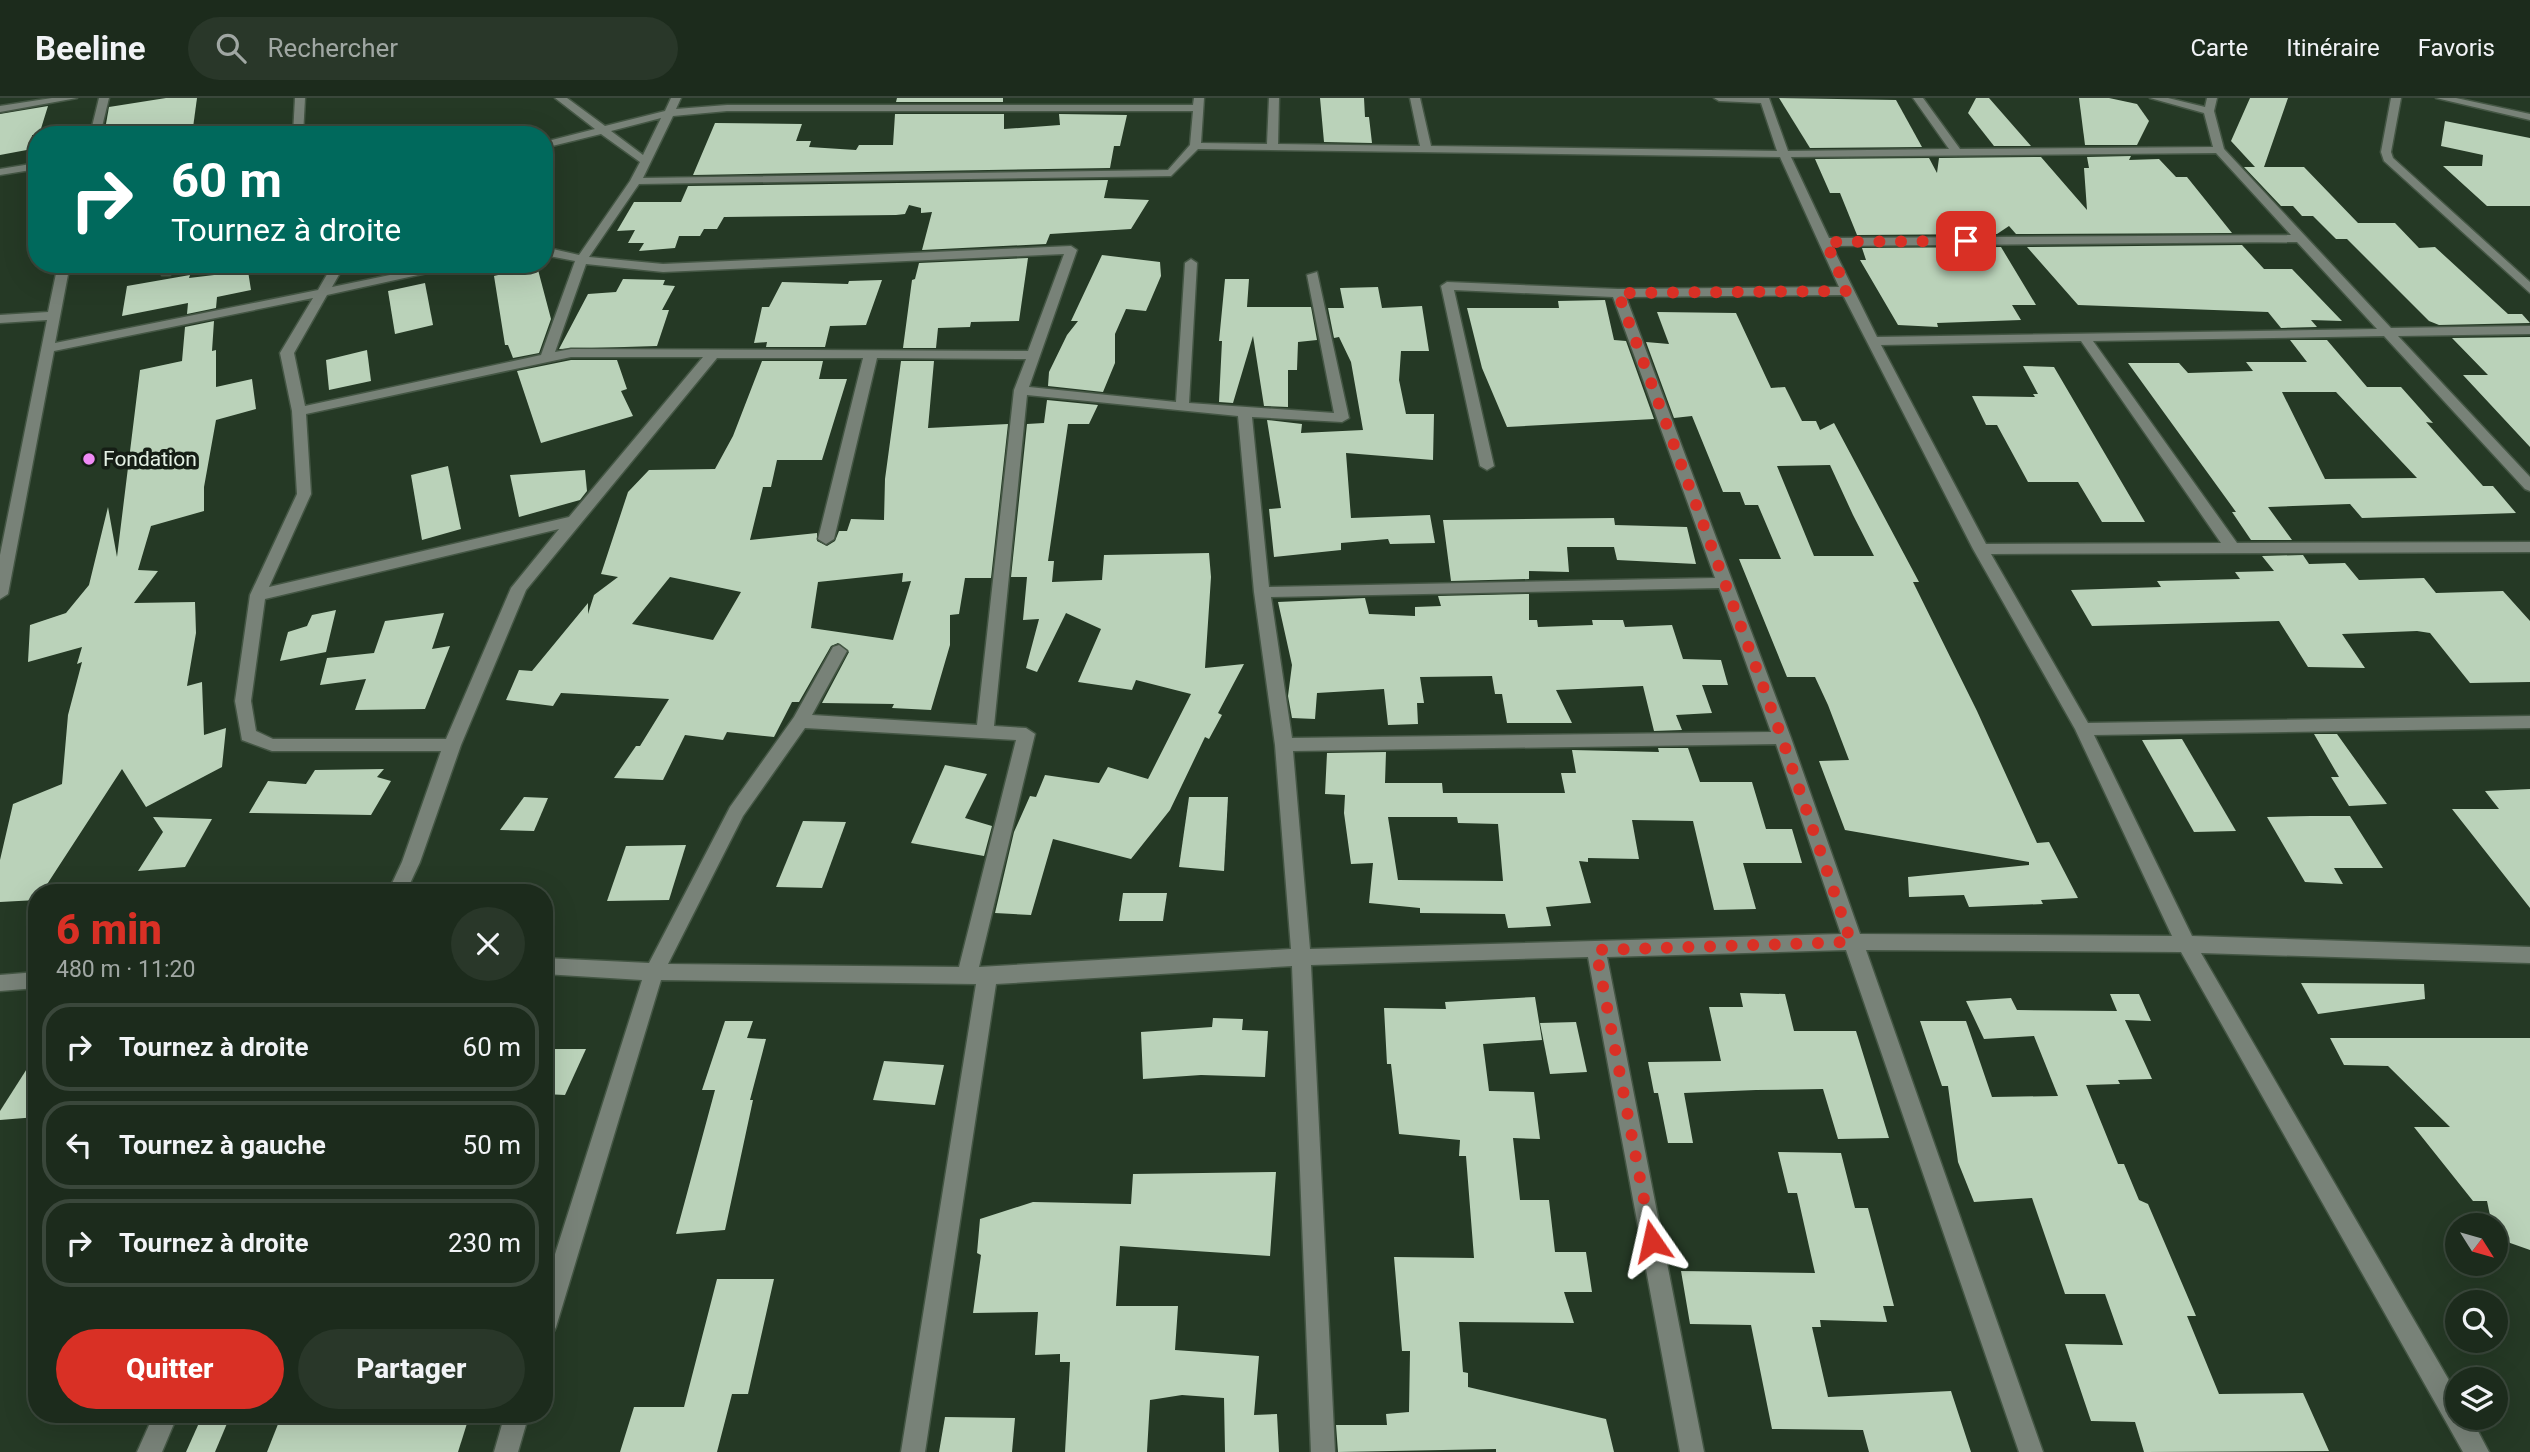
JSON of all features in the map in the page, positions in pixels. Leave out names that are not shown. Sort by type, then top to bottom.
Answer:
[{"type":"street","points":[[0,109],[72,98]]},
{"type":"street","points":[[97,126],[104,98]]},
{"type":"street","points":[[299,126],[300,98]]},
{"type":"street","points":[[560,98],[645,161]]},
{"type":"street","points":[[547,357],[582,260],[636,181],[676,98]]},
{"type":"street","points":[[1272,147],[1274,98]]},
{"type":"street","points":[[1415,98],[1426,150]]},
{"type":"street","points":[[1719,98],[1765,99],[1784,154],[1847,291],[1981,549],[2083,729],[2186,944],[2477,1452]]},
{"type":"street","points":[[1918,98],[1957,152]]},
{"type":"street","points":[[2155,98],[2210,104],[2218,150],[2530,486]]},
{"type":"street","points":[[2396,98],[2386,152],[2388,159],[2530,289]]},
{"type":"street","points":[[2441,98],[2530,117]]},
{"type":"street","points":[[553,143],[668,113],[727,108],[1199,103],[1195,146],[1171,173],[636,181]]},
{"type":"street","points":[[1195,146],[1784,154],[2218,150]]},
{"type":"street","points":[[0,172],[28,167]]},
{"type":"street","points":[[1826,242],[2301,238]]},
{"type":"street","points":[[553,253],[582,260],[663,268],[1071,250],[1021,390],[985,732]]},
{"type":"street","points":[[1182,407],[1191,263]]},
{"type":"street","points":[[0,594],[1,576],[62,273]]},
{"type":"street","points":[[334,273],[287,353],[299,411],[304,494],[258,595],[243,701],[248,735],[272,745],[452,745]]},
{"type":"street","points":[[46,349],[418,273]]},
{"type":"street","points":[[1021,390],[1245,413],[1342,418],[1313,275]]},
{"type":"street","points":[[1487,466],[1447,286],[1618,293],[1847,291]]},
{"type":"street","points":[[1618,293],[1782,738],[2031,1452]]},
{"type":"street","points":[[0,319],[53,316]]},
{"type":"street","points":[[1875,341],[2530,330]]},
{"type":"street","points":[[2084,337],[2233,549]]},
{"type":"street","points":[[401,884],[411,863],[452,745],[519,588],[715,352]]},
{"type":"street","points":[[299,411],[571,353],[1032,355]]},
{"type":"street","points":[[826,539],[871,354]]},
{"type":"street","points":[[1245,413],[1262,592],[1284,746],[1301,957],[1323,1452]]},
{"type":"street","points":[[258,595],[575,521]]},
{"type":"street","points":[[1981,549],[2530,547]]},
{"type":"street","points":[[1262,592],[1724,583]]},
{"type":"street","points":[[553,1298],[654,972],[736,812],[800,721],[839,651]]},
{"type":"street","points":[[800,721],[1026,734],[977,976],[913,1452]]},
{"type":"street","points":[[2083,729],[2530,722]]},
{"type":"street","points":[[1284,746],[1782,738]]},
{"type":"street","points":[[553,966],[654,972],[977,976],[1301,957],[1851,942],[2186,944],[2530,955]]},
{"type":"street","points":[[1596,950],[1692,1452]]},
{"type":"street","points":[[0,983],[28,981]]},
{"type":"street","points":[[149,1452],[162,1423]]},
{"type":"street","points":[[506,1452],[514,1423]]},
{"type":"building","points":[[166,98],[197,98],[193,126],[106,126],[109,107]]},
{"type":"building","points":[[897,98],[1003,98],[1003,102],[896,102]]},
{"type":"building","points":[[1320,98],[1364,98],[1365,117],[1369,117],[1372,143],[1324,142]]},
{"type":"building","points":[[1779,98],[1896,100],[1922,147],[1810,148]]},
{"type":"building","points":[[1976,98],[1989,98],[2031,146],[1994,146],[1968,113]]},
{"type":"building","points":[[2079,98],[2109,98],[2137,104],[2149,121],[2137,145],[2085,145]]},
{"type":"building","points":[[2250,98],[2288,98],[2264,167],[2304,167],[2358,223],[2395,223],[2419,248],[2435,247],[2508,314],[2522,314],[2530,323],[2439,325],[2429,321],[2347,239],[2336,239],[2313,216],[2302,216],[2293,206],[2281,206],[2244,167],[2255,167],[2231,141]]},
{"type":"building","points":[[48,106],[42,126],[28,126],[28,150],[0,155],[0,114]]},
{"type":"building","points":[[895,114],[1004,114],[1004,129],[1060,125],[1059,114],[1127,115],[1120,146],[1114,146],[1110,168],[693,175],[715,123],[802,124],[796,141],[811,141],[809,147],[856,150],[859,145],[893,145]]},
{"type":"building","points":[[2445,121],[2530,138],[2530,206],[2487,206],[2443,166],[2482,166],[2483,155],[2441,146]]},
{"type":"building","points":[[2131,156],[2129,160],[2159,159],[2176,177],[2187,177],[2232,233],[2016,234],[2009,226],[1997,234],[1857,235],[1840,193],[1830,193],[1815,159],[1929,158],[1937,173],[1939,158],[2041,157],[2087,210],[2084,168],[2089,168],[2087,157]]},
{"type":"building","points":[[1108,180],[1104,198],[1149,200],[1131,229],[1050,234],[1046,244],[922,250],[932,212],[921,213],[921,208],[909,205],[905,214],[896,215],[724,217],[717,229],[704,229],[700,236],[679,236],[675,248],[639,251],[644,243],[628,243],[635,230],[617,231],[634,202],[681,202],[688,186]]},
{"type":"building","points":[[2242,245],[2264,269],[2292,269],[2342,321],[2311,320],[2317,327],[2281,328],[2268,312],[2078,305],[2027,247]]},
{"type":"building","points":[[2001,247],[2036,305],[2012,305],[2021,320],[1937,323],[1938,327],[1898,325],[1860,260],[1866,260],[1862,248]]},
{"type":"building","points":[[1102,255],[1160,262],[1161,276],[1146,311],[1126,309],[1115,334],[1115,363],[1103,392],[1048,386],[1049,372],[1067,335],[1078,321],[1071,321]]},
{"type":"building","points":[[1028,258],[1019,321],[971,322],[970,327],[938,328],[936,348],[903,348],[912,280],[915,279],[919,263]]},
{"type":"building","points":[[248,273],[251,290],[217,297],[216,308],[187,314],[188,303],[122,316],[127,286],[190,275],[189,278]]},
{"type":"building","points":[[507,273],[539,273],[551,319],[539,353],[513,358],[508,345],[505,345],[494,276]]},
{"type":"building","points":[[623,279],[665,280],[663,285],[675,286],[662,310],[669,310],[657,346],[559,349],[588,294],[616,292]]},
{"type":"building","points":[[1225,279],[1249,279],[1247,307],[1311,307],[1317,340],[1298,342],[1297,370],[1288,370],[1288,407],[1264,406],[1253,336],[1233,403],[1219,402],[1222,341],[1219,341]]},
{"type":"building","points":[[882,280],[866,325],[830,326],[825,347],[766,347],[767,342],[754,343],[762,307],[769,307],[782,282],[848,284],[849,281]]},
{"type":"building","points":[[425,283],[433,325],[395,334],[388,291]]},
{"type":"building","points":[[1378,287],[1382,308],[1422,306],[1429,351],[1401,351],[1399,380],[1406,414],[1434,414],[1433,460],[1346,453],[1351,518],[1430,515],[1435,543],[1390,544],[1388,539],[1341,543],[1341,550],[1274,557],[1269,509],[1281,508],[1267,420],[1302,424],[1301,433],[1363,430],[1351,362],[1339,337],[1334,338],[1328,308],[1344,308],[1340,288]]},
{"type":"building","points":[[1605,300],[1614,340],[1626,341],[1654,419],[1507,427],[1482,368],[1467,308],[1559,308],[1558,301]]},
{"type":"building","points":[[1657,312],[1736,313],[1771,388],[1785,387],[1802,421],[1816,421],[1820,430],[1834,423],[1919,582],[1913,582],[1977,711],[2037,843],[2049,842],[2078,898],[2041,900],[2043,904],[1969,907],[1964,895],[1909,897],[1908,877],[2029,865],[2029,862],[1845,830],[1819,761],[1849,760],[1828,705],[1815,677],[1787,677],[1739,559],[1781,559],[1758,505],[1745,505],[1740,492],[1723,492],[1692,416],[1674,418],[1646,342],[1669,344]],"holes":[[[1830,465],[1874,556],[1814,556],[1777,466]]]},
{"type":"building","points":[[214,321],[212,351],[216,350],[216,387],[252,379],[256,409],[216,420],[204,487],[204,511],[151,526],[138,570],[158,571],[134,603],[195,602],[196,633],[187,686],[202,682],[204,735],[226,728],[222,767],[146,807],[122,769],[47,884],[28,884],[28,900],[0,902],[0,860],[13,804],[62,784],[68,715],[82,662],[77,664],[82,647],[28,662],[30,625],[66,613],[89,585],[108,507],[117,557],[140,370],[182,361],[185,327]]},
{"type":"building","points":[[2530,337],[2530,447],[2463,375],[2488,375],[2452,338]]},
{"type":"building","points":[[2290,340],[2327,340],[2367,387],[2401,387],[2433,423],[2426,422],[2483,486],[2493,486],[2516,513],[2362,518],[2350,504],[2268,507],[2292,540],[2251,540],[2232,512],[2236,512],[2128,363],[2179,363],[2188,373],[2253,371],[2246,362],[2307,362]],"holes":[[[2282,392],[2336,392],[2417,478],[2325,479]]]},
{"type":"building","points":[[367,350],[371,381],[329,390],[326,360]]},
{"type":"building","points":[[571,360],[617,360],[627,389],[621,391],[633,416],[541,443],[517,371]]},
{"type":"building","points":[[762,361],[823,361],[819,379],[847,379],[822,460],[777,460],[771,487],[763,487],[750,540],[817,533],[817,541],[827,546],[835,541],[839,531],[847,531],[851,519],[884,520],[885,479],[901,361],[934,361],[928,428],[1008,424],[991,578],[965,578],[959,614],[950,615],[950,645],[931,710],[892,708],[894,704],[822,703],[849,652],[838,643],[831,646],[799,702],[792,702],[774,737],[727,732],[723,740],[685,735],[663,780],[614,778],[636,746],[640,746],[669,699],[561,693],[553,706],[506,700],[519,670],[532,671],[588,603],[588,614],[594,595],[618,577],[601,574],[628,492],[649,470],[715,469],[733,436]],"holes":[[[903,573],[902,582],[911,581],[893,640],[811,628],[818,582]],[[670,577],[741,592],[713,640],[632,624]]]},
{"type":"building","points":[[2023,366],[2054,367],[2145,522],[2102,522],[2078,482],[2028,482],[1997,425],[1986,425],[1972,396],[2035,397],[2033,394],[2038,394]]},
{"type":"building","points":[[1047,400],[1098,405],[1089,424],[1068,424],[1048,561],[1054,561],[1052,582],[1102,580],[1104,555],[1209,553],[1211,577],[1205,668],[1244,664],[1218,713],[1222,715],[1209,739],[1205,737],[1170,810],[1131,859],[1053,839],[1031,915],[995,913],[1014,832],[1030,796],[1036,797],[1045,775],[1099,783],[1108,767],[1148,779],[1191,694],[1136,680],[1132,690],[1078,682],[1101,629],[1066,613],[1037,672],[1026,668],[1039,619],[1023,620],[1027,577],[1011,577],[1027,424],[1044,423]]},
{"type":"building","points":[[448,466],[461,529],[422,540],[411,475]]},
{"type":"building","points":[[585,470],[587,491],[580,500],[519,517],[510,475]]},
{"type":"building","points":[[1614,518],[1615,525],[1687,527],[1696,564],[1617,560],[1614,547],[1567,547],[1569,572],[1529,571],[1529,579],[1451,581],[1443,520]]},
{"type":"building","points":[[2303,555],[2309,564],[2345,563],[2359,580],[2424,578],[2436,593],[2503,591],[2530,621],[2530,682],[2470,683],[2430,633],[2417,631],[2342,634],[2365,668],[2308,667],[2279,621],[2092,626],[2071,590],[2161,587],[2157,581],[2240,579],[2235,572],[2274,571],[2262,556]]},
{"type":"building","points":[[1529,594],[1529,620],[1537,620],[1538,627],[1593,625],[1592,620],[1623,620],[1625,627],[1672,625],[1683,659],[1721,660],[1728,685],[1702,685],[1712,713],[1676,715],[1682,730],[1654,731],[1643,686],[1556,690],[1572,723],[1507,723],[1502,694],[1495,694],[1492,676],[1420,677],[1424,703],[1417,703],[1418,724],[1388,725],[1384,689],[1317,693],[1315,719],[1292,718],[1288,696],[1292,665],[1278,602],[1365,598],[1369,614],[1415,616],[1415,607],[1441,606],[1438,596]]},
{"type":"building","points":[[336,610],[326,652],[280,661],[288,632],[307,626],[312,615]]},
{"type":"building","points":[[444,613],[432,649],[450,646],[425,709],[355,710],[366,679],[320,685],[327,658],[374,653],[385,621]]},
{"type":"building","points":[[2314,734],[2337,734],[2387,804],[2349,806],[2331,777],[2339,777]]},
{"type":"building","points":[[2182,739],[2236,831],[2194,832],[2142,740]]},
{"type":"building","points":[[1658,748],[1688,748],[1700,782],[1752,782],[1766,829],[1792,829],[1802,863],[1743,863],[1756,909],[1714,910],[1693,821],[1632,820],[1639,859],[1588,858],[1588,862],[1579,861],[1591,903],[1546,907],[1551,926],[1508,928],[1505,914],[1420,913],[1420,908],[1369,903],[1373,863],[1351,864],[1344,813],[1345,795],[1325,794],[1327,753],[1386,752],[1385,783],[1442,783],[1443,793],[1565,793],[1561,773],[1576,773],[1572,750],[1659,752]],"holes":[[[1388,817],[1457,817],[1458,823],[1498,824],[1503,881],[1398,880]]]},
{"type":"building","points":[[945,765],[987,774],[965,818],[992,826],[984,856],[911,843]]},
{"type":"building","points":[[384,769],[377,777],[391,781],[371,815],[249,813],[268,781],[306,784],[315,770]]},
{"type":"building","points":[[2530,789],[2530,908],[2452,809],[2499,809],[2485,791]]},
{"type":"building","points":[[524,797],[548,798],[534,831],[500,830]]},
{"type":"building","points":[[1189,797],[1228,797],[1224,871],[1179,867]]},
{"type":"building","points":[[2350,816],[2383,868],[2334,868],[2343,884],[2305,882],[2267,817]]},
{"type":"building","points":[[153,817],[212,819],[185,867],[138,871],[163,832]]},
{"type":"building","points":[[803,821],[846,822],[822,888],[776,887]]},
{"type":"building","points":[[686,845],[669,900],[607,901],[626,846]]},
{"type":"building","points":[[1123,893],[1167,893],[1163,921],[1119,921]]},
{"type":"building","points":[[2301,983],[2424,984],[2425,999],[2318,1014]]},
{"type":"building","points":[[1740,993],[1785,994],[1794,1031],[1856,1031],[1889,1138],[1838,1139],[1823,1089],[1756,1090],[1684,1093],[1693,1143],[1668,1143],[1658,1093],[1654,1093],[1648,1062],[1721,1061],[1709,1007],[1743,1007]]},
{"type":"building","points":[[2110,994],[2139,994],[2151,1021],[2125,1020],[2152,1079],[2086,1085],[2118,1164],[2124,1164],[2139,1200],[2148,1204],[2196,1316],[2187,1316],[2219,1394],[2303,1393],[2329,1451],[2144,1452],[2135,1422],[2091,1421],[2065,1344],[2123,1345],[2105,1294],[2065,1294],[2032,1198],[1974,1202],[1958,1162],[1948,1086],[1942,1086],[1920,1021],[1966,1021],[1992,1097],[2058,1096],[2034,1036],[1984,1039],[1966,1001],[2011,998],[2017,1010],[2117,1011]]},
{"type":"building","points":[[1535,997],[1542,1040],[1483,1044],[1489,1091],[1534,1092],[1540,1139],[1513,1138],[1520,1200],[1549,1200],[1555,1252],[1586,1252],[1592,1292],[1564,1292],[1574,1323],[1459,1322],[1463,1372],[1468,1373],[1468,1387],[1606,1419],[1614,1452],[1496,1452],[1496,1449],[1338,1452],[1336,1425],[1387,1425],[1386,1414],[1409,1412],[1410,1351],[1402,1351],[1394,1257],[1474,1258],[1466,1156],[1459,1156],[1460,1140],[1399,1134],[1391,1064],[1387,1064],[1384,1008],[1446,1009],[1445,1002]]},
{"type":"building","points":[[1213,1018],[1243,1019],[1242,1030],[1268,1031],[1265,1077],[1201,1075],[1143,1079],[1141,1032],[1212,1027]]},
{"type":"building","points":[[725,1021],[753,1021],[747,1038],[766,1039],[750,1100],[753,1100],[725,1230],[676,1234],[715,1090],[702,1090]]},
{"type":"building","points":[[1576,1022],[1587,1072],[1550,1074],[1540,1023]]},
{"type":"building","points":[[2330,1038],[2530,1038],[2530,1250],[2508,1242],[2508,1213],[2490,1213],[2487,1201],[2473,1201],[2414,1127],[2450,1127],[2388,1066],[2344,1065]]},
{"type":"building","points":[[553,1049],[586,1049],[565,1095],[553,1094]]},
{"type":"building","points":[[884,1061],[944,1065],[935,1105],[873,1100]]},
{"type":"building","points":[[28,1067],[28,1118],[0,1120],[0,1111]]},
{"type":"building","points":[[1778,1152],[1841,1153],[1855,1208],[1868,1208],[1894,1306],[1883,1306],[1887,1322],[1820,1320],[1821,1327],[1812,1327],[1828,1397],[1951,1391],[1971,1452],[1869,1452],[1863,1430],[1772,1429],[1751,1325],[1690,1324],[1681,1271],[1815,1273],[1797,1193],[1788,1193]]},
{"type":"building","points":[[1276,1172],[1270,1256],[1120,1246],[1116,1306],[1178,1306],[1175,1350],[1259,1356],[1254,1415],[1277,1414],[1279,1452],[1225,1452],[1224,1398],[1182,1395],[1150,1400],[1147,1452],[1065,1452],[1070,1362],[1060,1362],[1060,1354],[1035,1355],[1038,1312],[973,1313],[981,1255],[977,1253],[980,1219],[1033,1202],[1131,1204],[1133,1174]]},
{"type":"building","points":[[717,1279],[774,1279],[748,1394],[732,1394],[717,1452],[620,1452],[634,1407],[684,1407]]},
{"type":"building","points":[[945,1417],[1015,1418],[1012,1452],[939,1452]]},
{"type":"building","points":[[199,1423],[227,1423],[215,1452],[186,1452]]},
{"type":"building","points":[[278,1423],[467,1423],[458,1452],[267,1452]]},
{"type":"place","name":"Fondation","points":[[89,459]]},
{"type":"route","points":[[1652,1241],[1596,950],[1851,942],[1782,738],[1618,293],[1847,291],[1826,242],[1966,241]]}]
